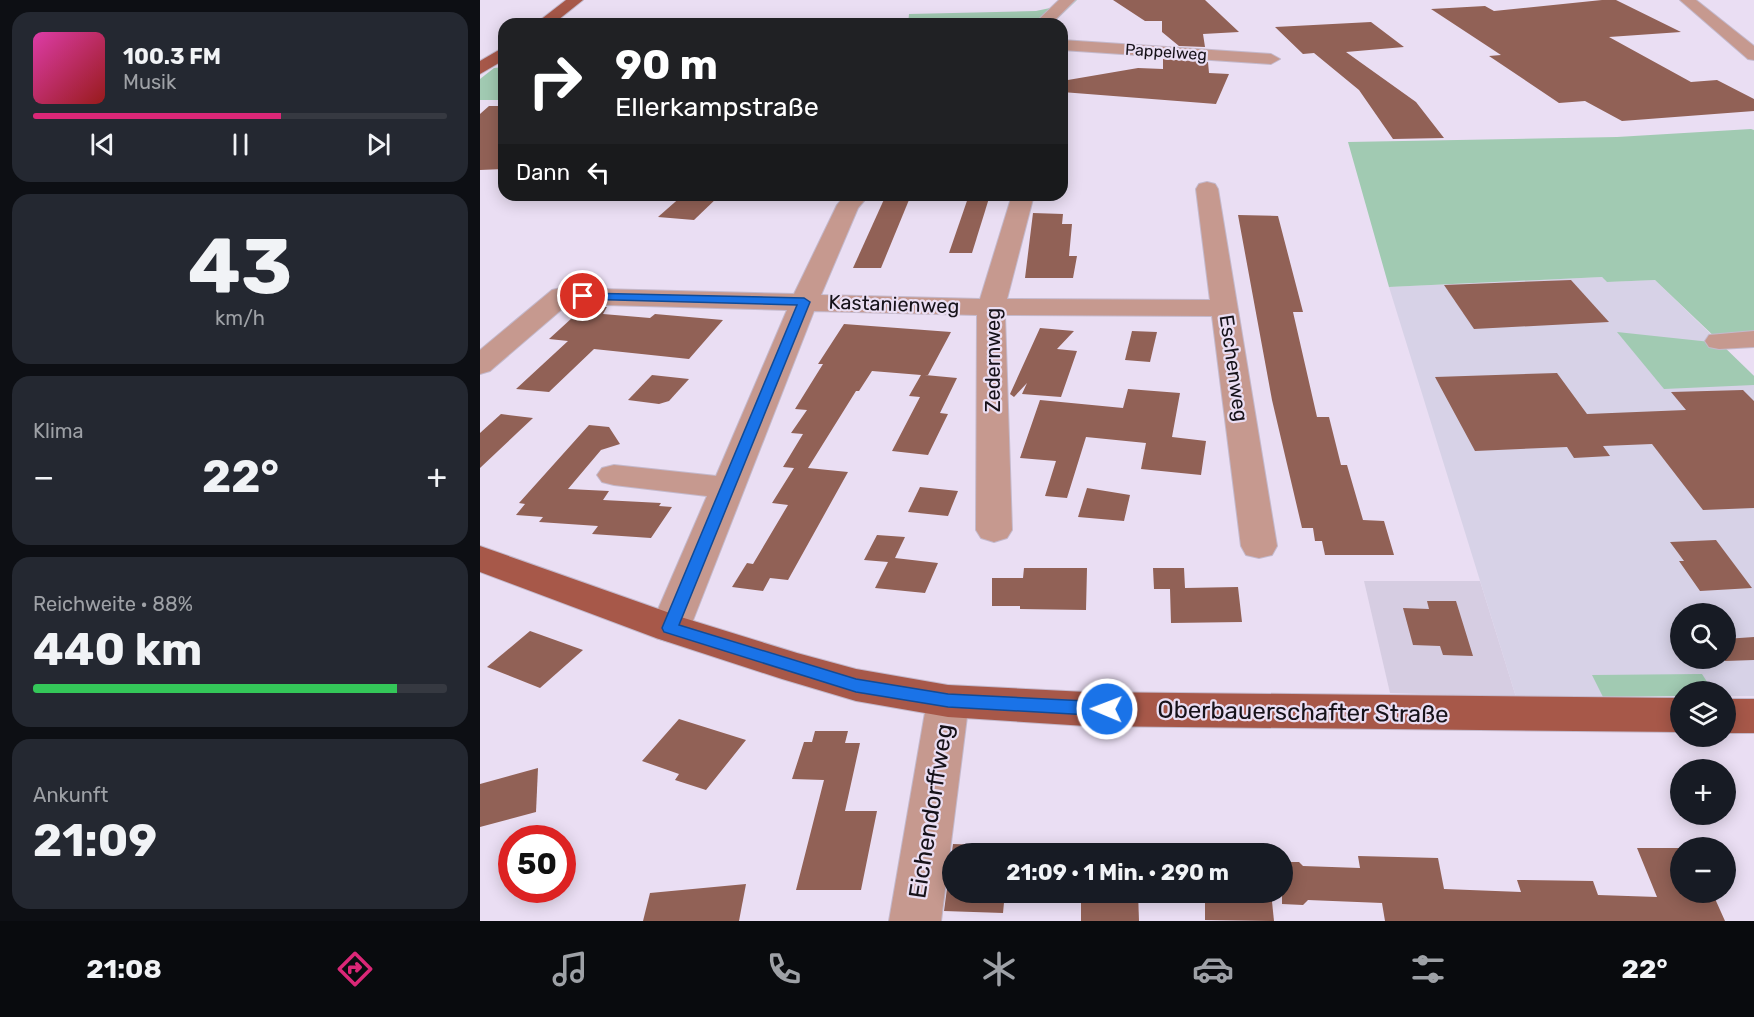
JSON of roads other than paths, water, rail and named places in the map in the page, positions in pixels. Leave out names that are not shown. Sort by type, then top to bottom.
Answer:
[{"type":"main road","points":[[551,18],[576,0]]},
{"type":"main road","points":[[480,69],[498,56]]},
{"type":"main road","name":"Oberbauerschafter Straße","points":[[480,558],[670,628],[856,685],[948,701],[1086,709],[1670,716]]},
{"type":"main road","points":[[1736,716],[1754,716]]},
{"type":"street","points":[[1048,18],[1068,0]]},
{"type":"street","points":[[1687,0],[1754,55]]},
{"type":"street","name":"Pappelweg","points":[[1068,45],[1271,59]]},
{"type":"street","name":"Eschenweg","points":[[1207,189],[1259,546]]},
{"type":"street","points":[[670,628],[804,302],[848,205],[852,201]]},
{"type":"street","name":"Zedernweg","points":[[994,530],[990,307],[1021,201]]},
{"type":"street","name":"Kastanienweg","points":[[480,365],[561,296],[990,307],[1225,308]]},
{"type":"street","points":[[1719,341],[1754,339]]},
{"type":"street","points":[[614,475],[728,488]]},
{"type":"street","name":"Eichendorffweg","points":[[915,921],[948,701]]}]
